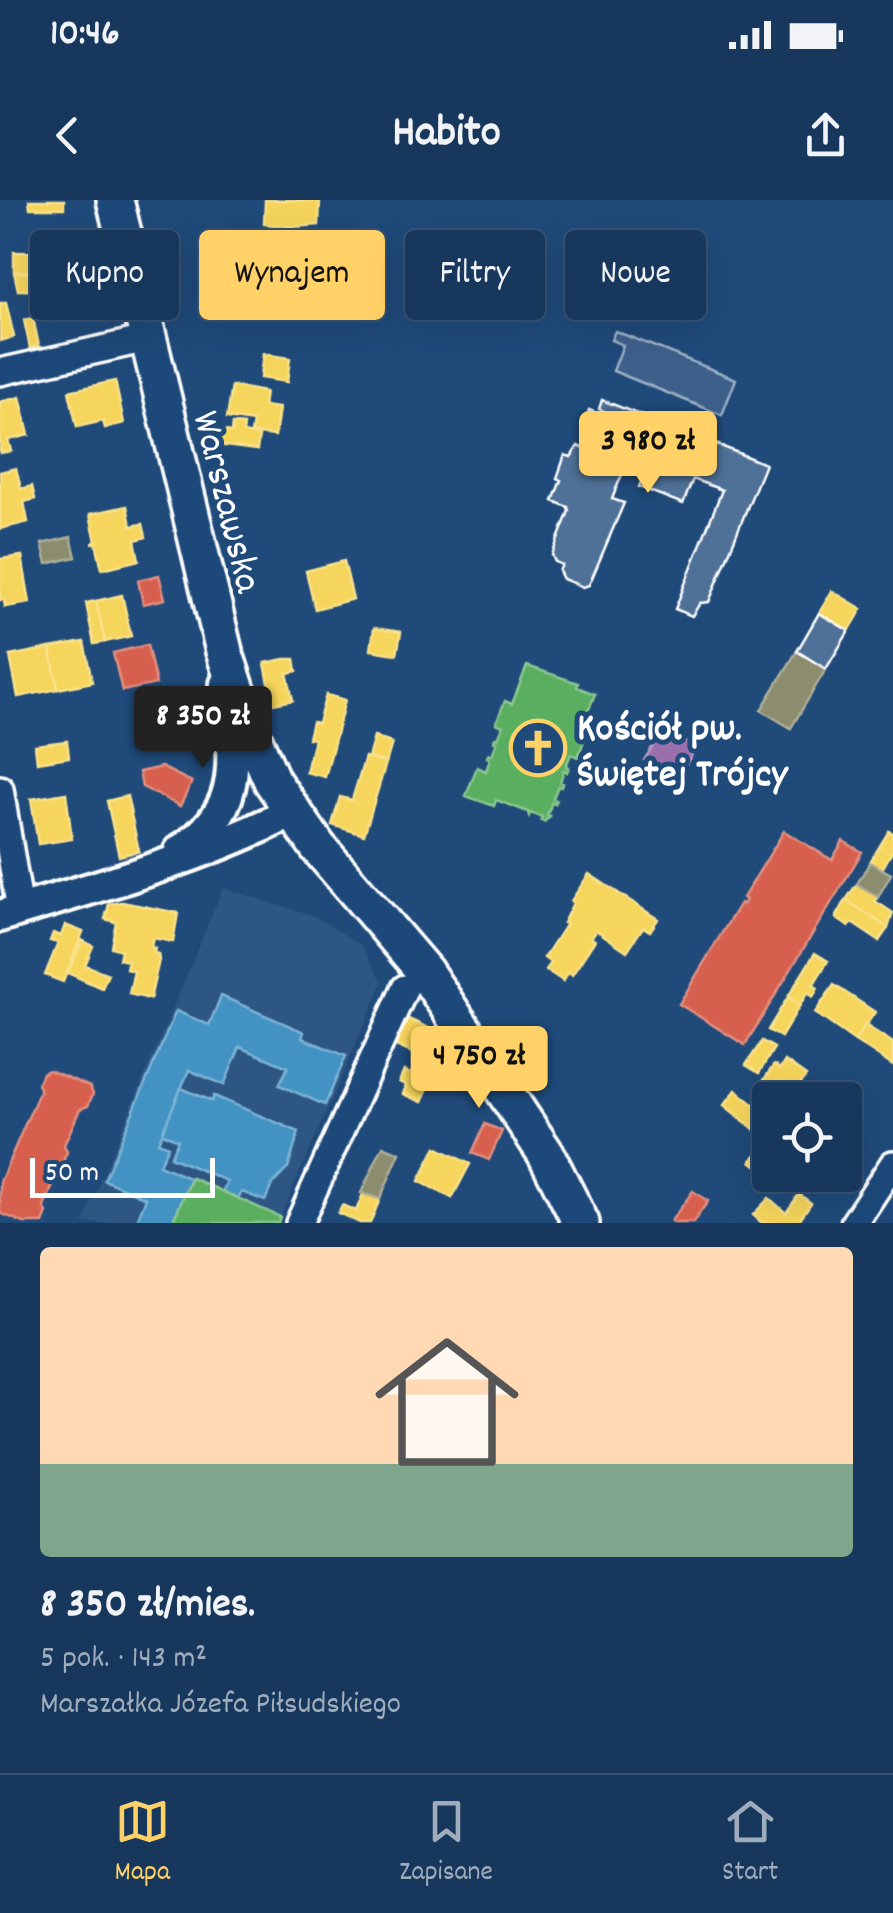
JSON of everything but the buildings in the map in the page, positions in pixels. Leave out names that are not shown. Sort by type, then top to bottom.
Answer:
[{"type":"main road","name":"Warszawska","points":[[115,200],[224,651],[251,733],[272,781],[292,812],[425,972],[546,1154],[580,1223]]},
{"type":"street","points":[[0,372],[147,339]]},
{"type":"street","points":[[140,876],[206,832],[228,799],[234,776],[224,651]]},
{"type":"street","points":[[0,789],[10,913],[140,876],[251,833],[292,812]]},
{"type":"street","points":[[299,1223],[405,988]]},
{"type":"street","points":[[854,1223],[893,1164]]},
{"type":"shaded area","points":[[615,331],[736,379],[722,415],[613,371],[623,345],[611,340]]},
{"type":"shaded area","points":[[223,888],[315,916],[361,945],[383,982],[278,1223],[83,1223]]},
{"type":"place","name":"Kościół pw. Świętej Trójcy","points":[[538,748]]}]
